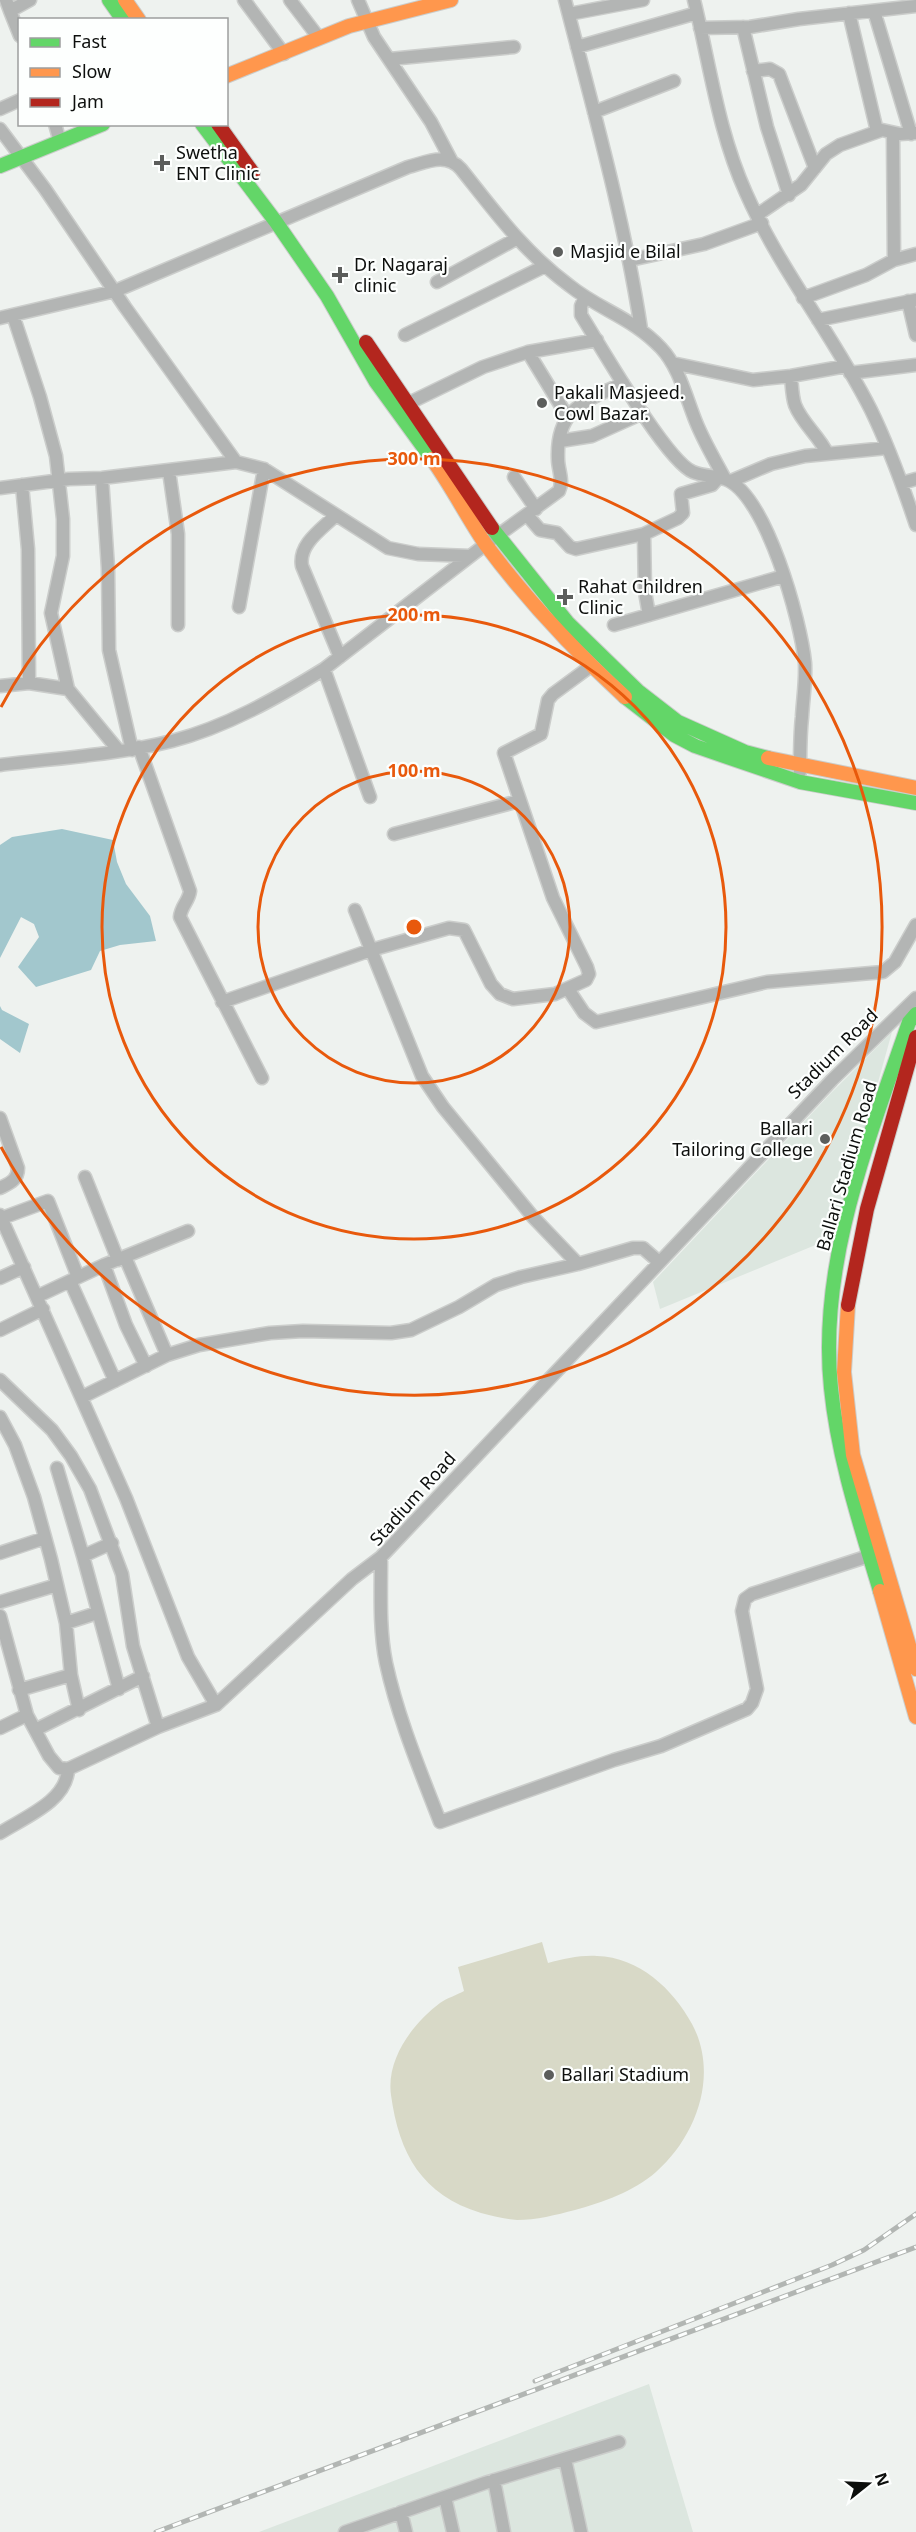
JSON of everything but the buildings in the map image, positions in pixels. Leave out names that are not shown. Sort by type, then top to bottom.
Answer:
[{"type":"street","points":[[18,31],[8,6],[30,0]]},
{"type":"street","points":[[109,0],[122,18]]},
{"type":"street","points":[[124,0],[138,18]]},
{"type":"street","points":[[244,0],[284,54]]},
{"type":"street","points":[[290,0],[318,38]]},
{"type":"street","points":[[358,0],[366,22],[431,122],[451,160],[461,169],[516,239],[545,266],[585,297],[641,329],[662,349],[672,363],[700,431],[725,479]]},
{"type":"street","points":[[228,75],[318,38],[366,22],[451,0]]},
{"type":"street","points":[[565,0],[630,260],[641,329]]},
{"type":"street","points":[[569,14],[643,0]]},
{"type":"street","points":[[694,0],[715,103],[731,157],[759,219],[803,298],[871,410],[915,520]]},
{"type":"street","points":[[700,28],[742,27],[916,6]]},
{"type":"street","points":[[630,260],[704,244],[759,219],[801,186],[826,154],[840,145],[877,131],[913,134],[874,11]]},
{"type":"street","points":[[577,47],[697,13]]},
{"type":"street","points":[[849,13],[877,131]]},
{"type":"street","points":[[742,27],[767,127],[789,195]]},
{"type":"street","points":[[390,59],[514,47]]},
{"type":"street","points":[[753,71],[770,69],[779,74],[815,168]]},
{"type":"street","points":[[594,112],[674,81]]},
{"type":"street","points":[[0,109],[18,101]]},
{"type":"street","points":[[56,126],[60,142]]},
{"type":"street","points":[[0,166],[98,126]]},
{"type":"street","points":[[204,126],[281,221]]},
{"type":"street","points":[[219,126],[327,296],[376,382],[405,409],[443,475],[537,606],[591,666],[678,722],[711,739],[745,752],[800,766],[916,788]]},
{"type":"street","points":[[0,129],[236,462]]},
{"type":"street","points":[[892,133],[894,260]]},
{"type":"street","points":[[0,318],[115,291],[408,167],[442,159],[451,160]]},
{"type":"street","points":[[437,282],[516,239]]},
{"type":"street","points":[[803,298],[866,275],[894,260],[916,254]]},
{"type":"street","points":[[405,335],[545,266]]},
{"type":"street","points":[[585,297],[581,306],[581,315],[643,413],[684,466],[694,473],[725,479],[744,493],[767,530],[784,576],[805,664],[800,782]]},
{"type":"street","points":[[818,321],[912,300],[916,334]]},
{"type":"street","points":[[13,315],[56,456],[63,519],[63,556],[51,613],[68,689],[130,749]]},
{"type":"street","points":[[405,409],[483,367],[528,352],[597,340]]},
{"type":"street","points":[[528,352],[567,416]]},
{"type":"street","points":[[672,363],[753,380],[916,365]]},
{"type":"street","points":[[791,376],[794,402],[827,453]]},
{"type":"street","points":[[0,765],[130,749],[173,741],[251,711],[324,669],[491,540],[560,491],[562,484],[558,465],[560,441],[567,416],[578,405],[623,383]]},
{"type":"street","points":[[560,441],[592,436],[643,413]]},
{"type":"street","points":[[514,477],[540,530],[557,533],[570,547],[576,549],[644,534],[682,516],[680,499],[683,492],[711,485],[771,464],[827,453],[888,448]]},
{"type":"street","points":[[0,488],[236,462],[264,469],[388,548],[418,554],[470,556]]},
{"type":"street","points":[[239,607],[264,469]]},
{"type":"street","points":[[169,471],[178,534],[178,625]]},
{"type":"street","points":[[102,478],[108,568],[108,650],[130,749],[190,891],[189,897],[180,910],[180,917],[262,1078]]},
{"type":"street","points":[[902,483],[916,479]]},
{"type":"street","points":[[22,485],[28,549],[29,683]]},
{"type":"street","points":[[336,515],[304,547],[300,556],[302,566],[340,657]]},
{"type":"street","points":[[644,534],[645,592],[649,615]]},
{"type":"street","points":[[491,540],[628,691],[681,739],[724,758],[800,782],[916,802]]},
{"type":"street","points":[[614,625],[784,576]]},
{"type":"street","points":[[222,1002],[371,950],[449,928],[464,930],[491,984],[500,994],[513,999],[568,989],[586,980],[589,974],[587,967],[553,898],[504,753],[541,734],[548,700],[553,693],[591,666]]},
{"type":"street","points":[[324,669],[370,797]]},
{"type":"street","points":[[0,685],[29,683],[68,689]]},
{"type":"street","points":[[394,834],[519,801]]},
{"type":"street","points":[[355,910],[422,1076],[443,1107],[533,1216],[578,1264]]},
{"type":"street","points":[[568,989],[584,1013],[596,1022],[767,982],[883,972],[895,962],[916,925]]},
{"type":"street","name":"Stadium Road","points":[[882,1552],[752,1594],[746,1599],[742,1611],[757,1689],[752,1703],[741,1713],[661,1746],[614,1760],[440,1822],[406,1732],[386,1662],[381,1599],[381,1557],[657,1260],[832,1080],[916,999]]},
{"type":"street","name":"Ballari Stadium Road","points":[[916,1014],[909,1022],[846,1224],[831,1312],[830,1377],[840,1461],[916,1717]]},
{"type":"street","name":"Ballari Stadium Road","points":[[916,1037],[862,1228],[845,1320],[844,1372],[853,1455],[916,1669]]},
{"type":"street","points":[[0,1118],[18,1168],[15,1180],[0,1188]]},
{"type":"street","points":[[85,1177],[167,1355]]},
{"type":"street","points":[[115,1382],[74,1279],[48,1202],[1,1216],[38,1296],[163,1587],[188,1657],[216,1706]]},
{"type":"street","points":[[846,1224],[862,1228]]},
{"type":"street","points":[[38,1296],[104,1265],[188,1231]]},
{"type":"street","points":[[82,1397],[167,1355],[199,1345],[270,1333],[336,1330],[391,1333],[411,1330],[459,1307],[496,1285],[542,1271],[578,1264],[621,1249],[643,1248],[657,1260]]},
{"type":"street","points":[[104,1265],[126,1325],[146,1366]]},
{"type":"street","points":[[0,1278],[24,1267]]},
{"type":"street","points":[[0,1330],[43,1309]]},
{"type":"street","points":[[0,1380],[52,1430],[71,1456],[90,1489],[122,1574],[133,1646],[158,1727]]},
{"type":"street","points":[[0,1417],[15,1445],[34,1497],[66,1623],[71,1675],[79,1710]]},
{"type":"street","points":[[57,1468],[119,1689]]},
{"type":"street","points":[[0,1553],[45,1538]]},
{"type":"street","points":[[83,1556],[112,1543]]},
{"type":"street","points":[[0,1616],[27,1715],[52,1760],[59,1768],[68,1769],[158,1727],[216,1706],[352,1578],[381,1557]]},
{"type":"street","points":[[0,1602],[57,1585]]},
{"type":"street","points":[[66,1623],[98,1613]]},
{"type":"street","points":[[19,1690],[71,1675]]},
{"type":"street","points":[[35,1730],[143,1676]]},
{"type":"street","points":[[0,1728],[27,1715]]},
{"type":"street","points":[[0,1833],[54,1799],[63,1790],[68,1780],[68,1769]]},
{"type":"street","points":[[345,2532],[494,2480],[619,2442]]},
{"type":"street","points":[[566,2459],[581,2532]]},
{"type":"street","points":[[494,2480],[504,2532]]},
{"type":"street","points":[[445,2497],[453,2532]]},
{"type":"street","points":[[402,2512],[406,2532]]},
{"type":"shaded area","name":"Ballari Tailoring College","points":[[892,1032],[835,1237],[660,1309],[653,1282],[830,1094]]},
{"type":"shaded area","points":[[649,2384],[693,2532],[259,2532]]},
{"type":"green space","name":"Ballari Stadium","points":[[542,1942],[548,1963],[584,1956],[612,1958],[641,1969],[665,1987],[684,2011],[700,2043],[704,2063],[703,2083],[700,2103],[683,2141],[647,2179],[617,2196],[586,2207],[546,2217],[517,2220],[485,2214],[461,2205],[443,2195],[429,2183],[407,2154],[400,2136],[391,2095],[391,2082],[397,2055],[411,2031],[440,2003],[464,1991],[458,1967]]},
{"type":"water","points":[[62,829],[113,840],[117,862],[126,884],[150,916],[156,941],[120,945],[100,951],[91,970],[36,987],[18,967],[39,937],[34,924],[21,917],[0,958],[0,845],[12,837]]},
{"type":"water","points":[[0,1006],[2,1010],[29,1024],[20,1053],[0,1039]]},
{"type":"railway","points":[[535,2381],[832,2265],[864,2250],[916,2214]]},
{"type":"railway","points":[[156,2532],[916,2247]]},
{"type":"traffic: fast","points":[[109,0],[122,18]]},
{"type":"traffic: fast","points":[[0,166],[98,126]]},
{"type":"traffic: fast","points":[[204,126],[276,222],[327,296],[376,382],[432,459]]},
{"type":"traffic: fast","points":[[492,528],[568,623],[638,691],[678,722],[745,752],[768,758]]},
{"type":"traffic: fast","points":[[625,697],[674,735],[695,746],[800,782],[916,803]]},
{"type":"traffic: fast","points":[[880,1591],[839,1440],[831,1388],[829,1341],[832,1294],[839,1248],[850,1202],[863,1156],[909,1022],[916,1014]]},
{"type":"traffic: slow","points":[[125,0],[138,18]]},
{"type":"traffic: slow","points":[[228,75],[349,26],[451,0]]},
{"type":"traffic: slow","points":[[432,459],[486,545],[518,585],[588,662],[625,697]]},
{"type":"traffic: slow","points":[[768,758],[916,788]]},
{"type":"traffic: slow","points":[[848,1305],[844,1372],[853,1455],[916,1669]]},
{"type":"traffic: slow","points":[[880,1591],[916,1717]]},
{"type":"traffic: jam","points":[[219,126],[253,173]]},
{"type":"traffic: jam","points":[[366,342],[492,528]]},
{"type":"traffic: jam","points":[[848,1305],[867,1209],[916,1037]]},
{"type":"place","name":"Swetha ENT Clinic","points":[[162,163]]},
{"type":"place","name":"Masjid e Bilal","points":[[558,252]]},
{"type":"place","name":"Dr. Nagaraj clinic","points":[[340,275]]},
{"type":"place","name":"Pakali Masjeed. Cowl Bazar.","points":[[542,403]]},
{"type":"place","name":"Rahat Children Clinic","points":[[565,597]]},
{"type":"place","name":"Ballari Tailoring College","points":[[825,1139]]},
{"type":"place","name":"Ballari Stadium","points":[[549,2075]]}]
